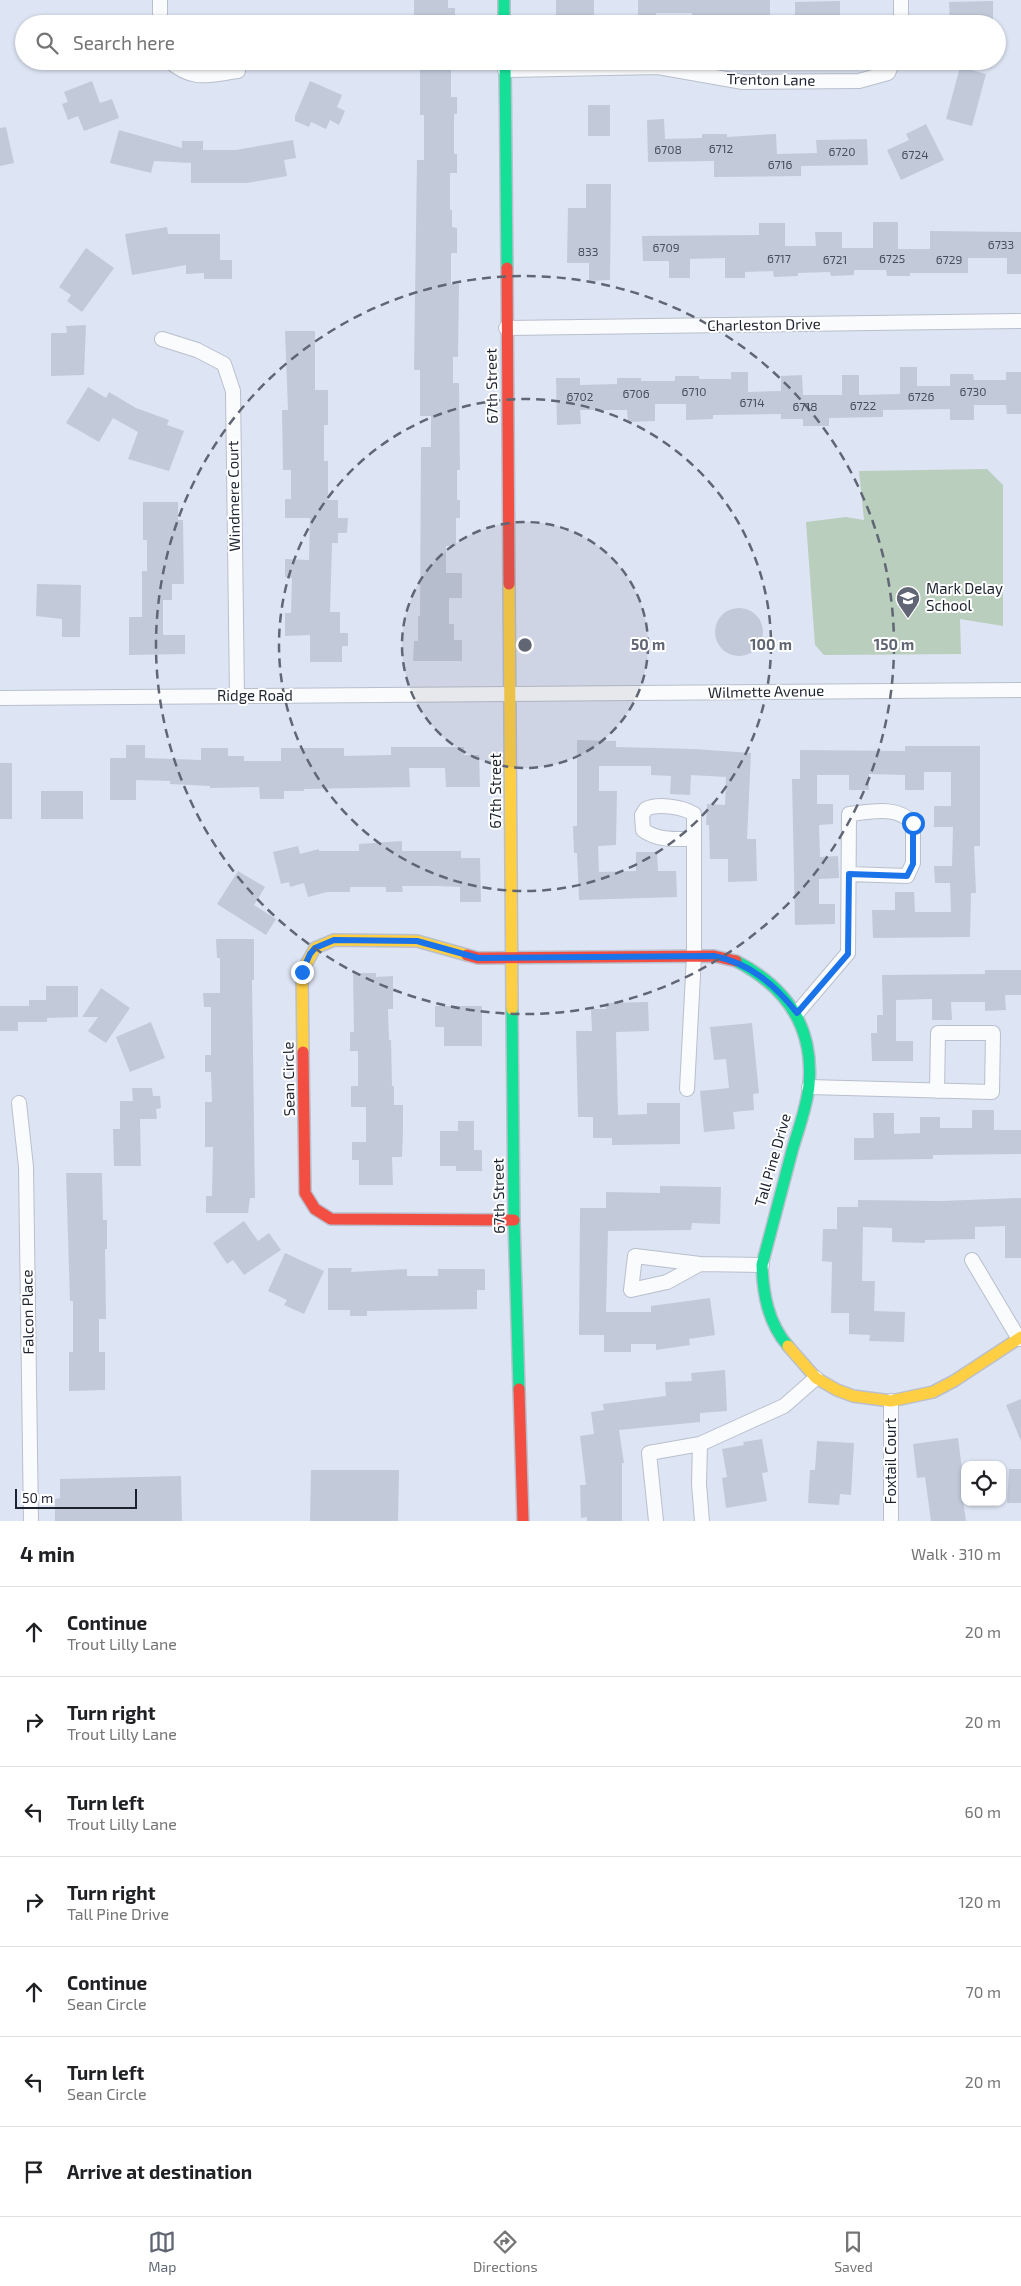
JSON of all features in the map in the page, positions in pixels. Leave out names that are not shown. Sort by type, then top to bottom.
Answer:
[{"type":"street","points":[[160,0],[160,15]]},
{"type":"street","points":[[504,0],[504,15]]},
{"type":"street","points":[[901,0],[901,15]]},
{"type":"street","points":[[180,70],[197,76],[238,71]]},
{"type":"street","name":"67th Street","points":[[505,70],[514,1220],[523,1521]]},
{"type":"street","name":"Trenton Lane","points":[[679,70],[743,82],[859,81],[884,70]]},
{"type":"street","name":"Charleston Drive","points":[[506,328],[1021,321]]},
{"type":"street","name":"Windmere Court","points":[[162,339],[197,350],[224,364],[233,391],[237,696]]},
{"type":"street","name":"Wilmette Avenue","points":[[510,695],[1021,690]]},
{"type":"street","name":"Ridge Road","points":[[0,698],[510,695]]},
{"type":"street","points":[[797,1013],[848,954],[849,814],[886,810],[906,817],[913,823],[913,864],[907,876],[849,874]]},
{"type":"street","points":[[687,1089],[694,956],[694,839]]},
{"type":"street","name":"Sean Circle","points":[[512,958],[478,958],[417,941],[334,940],[315,948],[310,954],[302,972],[305,1192],[316,1212],[331,1219],[514,1220]]},
{"type":"street","name":"Tall Pine Drive","points":[[512,958],[694,956],[731,959],[747,967],[782,994],[797,1013],[810,1052],[809,1087],[762,1265],[763,1292],[777,1333],[816,1378],[837,1390],[854,1396],[891,1401],[933,1392],[954,1381],[1020,1338]]},
{"type":"street","points":[[809,1087],[937,1091],[992,1092],[993,1033],[938,1033],[937,1091]]},
{"type":"street","name":"Falcon Place","points":[[19,1103],[26,1167],[31,1521]]},
{"type":"street","points":[[700,1264],[666,1282],[631,1290],[635,1256],[700,1264],[762,1265]]},
{"type":"street","points":[[972,1260],[1020,1338]]},
{"type":"street","points":[[656,1521],[649,1452],[700,1444],[784,1406],[816,1378]]},
{"type":"street","name":"Foxtail Court","points":[[891,1401],[891,1521]]},
{"type":"street","points":[[700,1444],[698,1484],[702,1521]]},
{"type":"green space","points":[[987,469],[1003,485],[1003,626],[960,619],[961,654],[824,655],[815,645],[806,522],[846,517],[864,520],[859,471]]},
{"type":"building","points":[[414,0],[448,0],[448,8],[455,8],[455,15],[414,15]]},
{"type":"building","points":[[556,0],[594,0],[594,15],[556,15]]},
{"type":"building","points":[[638,0],[770,0],[770,15],[656,13],[656,15],[638,15]]},
{"type":"building","points":[[840,1],[840,15],[795,15],[795,2]]},
{"type":"building","points":[[993,1],[993,15],[950,15],[949,2]]},
{"type":"building","points":[[420,70],[451,70],[451,97],[457,97],[457,114],[454,114],[454,154],[457,154],[457,173],[450,173],[450,210],[452,210],[452,227],[457,228],[457,253],[451,253],[451,284],[459,284],[458,357],[453,357],[453,383],[459,383],[460,470],[457,470],[457,500],[460,500],[460,518],[456,518],[456,546],[446,546],[446,573],[462,573],[462,598],[449,598],[449,624],[454,624],[454,640],[462,640],[462,661],[413,661],[414,641],[418,641],[418,616],[420,616],[421,447],[431,447],[431,416],[420,416],[420,370],[414,370],[417,160],[424,160],[424,115],[420,115]]},
{"type":"building","points":[[959,70],[971,70],[986,74],[972,126],[946,119]]},
{"type":"building","points":[[92,81],[100,103],[112,99],[119,118],[84,131],[78,116],[68,120],[62,104],[68,102],[64,92]]},
{"type":"building","points":[[310,81],[342,95],[337,107],[345,111],[339,125],[330,120],[326,129],[311,122],[309,127],[295,121],[295,116]]},
{"type":"building","points":[[588,105],[610,105],[610,136],[588,136]]},
{"type":"building","points":[[664,119],[665,139],[702,138],[702,134],[727,134],[727,137],[776,134],[777,154],[817,153],[816,140],[867,139],[868,165],[801,166],[801,176],[714,177],[714,161],[648,162],[647,120]]},
{"type":"building","points":[[926,124],[944,160],[901,180],[887,150],[909,140],[906,134]]},
{"type":"building","points":[[6,127],[14,163],[0,166],[0,128]]},
{"type":"building","points":[[119,130],[182,148],[182,141],[203,141],[203,150],[236,150],[293,140],[296,158],[284,160],[287,176],[247,183],[191,183],[191,163],[154,161],[151,173],[110,163]]},
{"type":"building","points":[[586,184],[611,184],[610,280],[589,281],[589,263],[567,263],[568,208],[586,208]]},
{"type":"building","points":[[873,222],[898,222],[898,249],[930,249],[930,231],[1021,232],[1021,274],[1007,274],[1007,258],[968,258],[968,273],[910,273],[910,276],[887,276],[886,270],[854,270],[854,275],[831,276],[830,272],[798,273],[798,276],[774,277],[773,271],[745,272],[745,278],[725,278],[725,258],[690,259],[690,278],[669,278],[669,261],[643,261],[642,236],[759,235],[759,223],[785,223],[785,246],[816,246],[815,232],[842,232],[842,248],[873,248]]},
{"type":"building","points":[[167,227],[168,234],[220,234],[220,260],[232,260],[232,279],[204,279],[204,273],[186,274],[186,265],[132,275],[125,234]]},
{"type":"building","points":[[86,248],[114,268],[82,312],[67,301],[71,295],[59,287]]},
{"type":"building","points":[[86,325],[84,375],[51,376],[51,333],[67,333],[66,326]]},
{"type":"building","points":[[285,331],[315,331],[315,390],[328,390],[328,425],[324,425],[324,461],[328,461],[328,500],[338,500],[338,518],[348,518],[347,533],[338,533],[338,543],[332,543],[330,612],[340,612],[340,633],[348,633],[348,646],[342,646],[342,662],[310,662],[310,635],[285,636],[285,613],[291,613],[292,578],[285,577],[285,559],[309,560],[310,518],[285,518],[285,499],[291,499],[291,470],[283,470],[282,410],[288,410]]},
{"type":"building","points":[[900,367],[917,367],[917,386],[950,386],[950,374],[973,374],[974,380],[1006,380],[1006,372],[1021,372],[1021,414],[1007,414],[1006,405],[974,405],[974,420],[950,420],[950,409],[883,410],[883,417],[829,418],[829,426],[803,426],[803,419],[781,419],[781,414],[713,415],[713,419],[686,420],[686,404],[655,404],[655,421],[628,422],[627,410],[580,410],[581,424],[557,425],[556,378],[580,378],[580,385],[617,384],[617,378],[641,378],[641,381],[675,381],[675,376],[699,376],[699,379],[731,379],[731,372],[748,372],[748,392],[781,391],[781,376],[802,375],[803,395],[842,395],[842,375],[859,375],[859,395],[900,394]]},
{"type":"building","points":[[88,387],[106,398],[109,392],[136,408],[169,420],[167,425],[184,431],[169,471],[128,459],[138,432],[113,418],[99,442],[66,423]]},
{"type":"building","points":[[143,502],[178,502],[178,520],[183,520],[184,584],[172,584],[172,600],[163,600],[163,635],[185,635],[185,654],[129,655],[129,617],[142,617],[142,571],[147,571],[147,540],[143,540]]},
{"type":"building","points":[[37,584],[81,585],[80,637],[62,637],[62,619],[36,616]]},
{"type":"building","points":[[739,608],[748,610],[756,615],[761,623],[763,632],[761,641],[756,649],[748,654],[739,656],[730,654],[722,649],[717,641],[715,632],[717,623],[722,615],[730,610]]},
{"type":"building","points":[[577,740],[616,741],[616,747],[751,753],[747,839],[756,839],[757,881],[728,882],[728,859],[710,859],[709,825],[706,825],[707,804],[725,805],[726,777],[691,775],[690,795],[670,794],[671,776],[651,775],[651,766],[599,766],[599,791],[617,791],[616,845],[598,846],[599,872],[636,871],[636,852],[657,852],[658,871],[676,871],[677,897],[579,900],[577,853],[574,853],[573,826],[577,826]]},
{"type":"building","points":[[126,745],[145,745],[145,758],[201,760],[201,748],[228,748],[228,756],[244,756],[244,761],[281,761],[281,748],[344,748],[344,756],[391,755],[391,747],[464,747],[464,755],[479,755],[480,787],[446,787],[445,768],[409,768],[410,787],[304,789],[304,791],[284,791],[284,799],[260,799],[259,787],[210,788],[210,786],[170,784],[170,781],[136,780],[136,800],[110,800],[110,758],[126,758]]},
{"type":"building","points":[[905,746],[980,746],[980,846],[974,846],[976,893],[971,893],[970,937],[873,938],[872,910],[895,910],[895,892],[914,892],[915,912],[951,912],[950,883],[935,883],[934,866],[952,866],[953,827],[934,827],[934,806],[951,806],[951,772],[924,772],[924,790],[905,790],[905,775],[869,774],[869,790],[849,790],[849,775],[817,775],[817,804],[833,804],[833,824],[819,825],[820,857],[838,856],[839,878],[819,879],[819,904],[835,904],[835,924],[795,925],[792,779],[800,779],[800,750],[905,751]]},
{"type":"building","points":[[0,763],[12,763],[12,819],[0,819]]},
{"type":"building","points":[[41,791],[83,791],[83,819],[41,819]]},
{"type":"building","points":[[402,841],[402,851],[461,851],[461,858],[480,858],[481,902],[460,902],[460,887],[436,886],[402,886],[403,892],[386,892],[386,887],[350,887],[350,892],[327,892],[308,897],[304,883],[290,887],[289,882],[281,884],[273,852],[298,846],[300,854],[319,849],[319,851],[359,851],[359,844]]},
{"type":"building","points":[[238,871],[265,887],[254,905],[276,919],[266,935],[217,904]]},
{"type":"building","points":[[216,939],[254,939],[254,980],[252,980],[255,1198],[250,1198],[248,1213],[206,1213],[206,1196],[212,1196],[213,1147],[205,1147],[205,1102],[212,1102],[211,1072],[205,1072],[205,1055],[211,1055],[211,1007],[204,1007],[203,993],[220,993],[220,958],[217,958]]},
{"type":"building","points":[[985,970],[1021,970],[1021,995],[1005,995],[1006,1010],[985,1011],[985,1002],[951,1002],[952,1020],[932,1020],[932,999],[896,1000],[896,1041],[913,1041],[913,1061],[872,1061],[871,1033],[877,1033],[877,1015],[883,1015],[882,975],[985,974]]},
{"type":"building","points":[[353,973],[376,973],[376,977],[393,976],[393,1009],[388,1009],[389,1040],[391,1040],[394,1105],[403,1105],[403,1130],[402,1157],[392,1157],[393,1185],[359,1185],[359,1160],[352,1160],[352,1142],[366,1142],[366,1107],[351,1107],[351,1086],[358,1086],[358,1051],[350,1051],[350,1032],[354,1032]]},
{"type":"building","points":[[46,986],[78,986],[78,1017],[47,1018],[47,1022],[18,1022],[18,1031],[0,1031],[0,1006],[29,1006],[29,1000],[46,1000]]},
{"type":"building","points":[[101,988],[130,1008],[106,1043],[88,1031],[98,1017],[82,1017]]},
{"type":"building","points":[[648,1002],[649,1031],[616,1032],[618,1115],[647,1114],[647,1103],[680,1103],[680,1144],[612,1145],[612,1138],[593,1138],[593,1117],[578,1117],[576,1031],[592,1031],[591,1009],[606,1009],[606,1003]]},
{"type":"building","points":[[435,1006],[482,1006],[482,1046],[444,1046],[444,1027],[435,1027]]},
{"type":"building","points":[[151,1022],[165,1058],[130,1072],[116,1037]]},
{"type":"building","points":[[752,1023],[759,1093],[753,1094],[754,1110],[733,1112],[735,1129],[704,1132],[700,1091],[729,1088],[726,1059],[714,1060],[710,1027]]},
{"type":"building","points":[[132,1088],[152,1088],[153,1096],[160,1096],[161,1108],[156,1109],[157,1119],[140,1119],[141,1166],[114,1166],[113,1129],[120,1129],[120,1101],[133,1101]]},
{"type":"building","points":[[972,1110],[994,1110],[994,1130],[1021,1130],[1021,1154],[933,1155],[933,1159],[854,1160],[854,1138],[874,1138],[873,1113],[894,1113],[894,1134],[920,1133],[920,1117],[940,1117],[940,1128],[972,1128]]},
{"type":"building","points":[[458,1121],[474,1121],[474,1150],[482,1150],[482,1171],[456,1171],[456,1166],[440,1166],[440,1131],[458,1131]]},
{"type":"building","points":[[66,1173],[102,1173],[103,1220],[107,1220],[107,1249],[105,1249],[106,1319],[99,1319],[99,1352],[105,1352],[105,1390],[69,1391],[69,1352],[73,1352],[73,1301],[70,1301]]},
{"type":"building","points":[[660,1186],[721,1187],[720,1224],[692,1223],[691,1230],[608,1231],[606,1312],[651,1312],[651,1306],[710,1298],[715,1335],[689,1339],[690,1345],[656,1350],[656,1344],[631,1344],[631,1352],[604,1352],[604,1335],[579,1335],[580,1208],[606,1208],[606,1192],[660,1193]]},
{"type":"building","points":[[1021,1198],[1021,1258],[1005,1258],[1005,1226],[975,1227],[975,1239],[925,1240],[925,1243],[892,1242],[892,1228],[863,1227],[862,1281],[875,1281],[874,1311],[905,1312],[904,1342],[869,1341],[870,1335],[849,1334],[849,1313],[831,1313],[832,1262],[822,1261],[823,1229],[837,1229],[837,1207],[858,1207],[858,1200],[942,1201]]},
{"type":"building","points":[[244,1221],[258,1241],[269,1233],[281,1250],[244,1275],[233,1260],[227,1264],[213,1243]]},
{"type":"building","points":[[285,1253],[324,1271],[304,1314],[284,1305],[287,1300],[268,1291]]},
{"type":"building","points":[[328,1268],[352,1268],[351,1272],[407,1269],[407,1276],[438,1276],[438,1269],[485,1269],[485,1290],[477,1290],[477,1309],[367,1311],[367,1316],[350,1316],[350,1310],[328,1310]]},
{"type":"building","points":[[725,1370],[727,1411],[700,1413],[700,1422],[619,1430],[624,1463],[622,1463],[622,1521],[587,1521],[587,1517],[581,1518],[580,1485],[586,1485],[580,1436],[594,1434],[591,1412],[604,1410],[603,1404],[666,1396],[665,1382],[692,1381],[691,1373]]},
{"type":"building","points":[[1021,1399],[1021,1441],[1006,1405]]},
{"type":"building","points":[[958,1438],[961,1461],[961,1506],[964,1506],[966,1521],[931,1521],[925,1477],[917,1478],[913,1444]]},
{"type":"building","points":[[762,1439],[768,1472],[762,1473],[767,1501],[726,1508],[722,1478],[727,1477],[722,1449],[744,1445],[743,1442]]},
{"type":"building","points":[[817,1441],[854,1443],[851,1495],[840,1494],[839,1505],[808,1503],[810,1470],[815,1470]]},
{"type":"building","points":[[1009,1469],[1021,1469],[1021,1503],[1007,1503]]},
{"type":"building","points":[[311,1470],[399,1470],[398,1521],[310,1521]]},
{"type":"building","points":[[181,1476],[182,1521],[55,1521],[55,1499],[60,1498],[60,1479]]},
{"type":"traffic: fast","points":[[504,0],[504,15]]},
{"type":"traffic: fast","points":[[505,70],[507,268]]},
{"type":"traffic: fast","points":[[736,961],[754,971],[783,996],[794,1011],[802,1027],[807,1045],[809,1085],[806,1102],[762,1265],[765,1297],[771,1318],[788,1346]]},
{"type":"traffic: fast","points":[[512,1009],[514,1220],[519,1389]]},
{"type":"traffic: slow","points":[[509,584],[512,1009]]},
{"type":"traffic: slow","points":[[303,1052],[302,972],[315,948],[334,940],[417,941],[467,955]]},
{"type":"traffic: slow","points":[[788,1346],[816,1378],[837,1390],[853,1396],[891,1401],[933,1392],[954,1381],[1021,1337]]},
{"type":"traffic: jam","points":[[507,268],[509,584]]},
{"type":"traffic: jam","points":[[467,955],[478,958],[714,956],[736,961]]},
{"type":"traffic: jam","points":[[303,1052],[305,1193],[315,1209],[331,1219],[514,1220]]},
{"type":"traffic: jam","points":[[519,1389],[523,1521]]},
{"type":"place","name":"Mark Delay School","points":[[908,619]]},
{"type":"route","points":[[302,972],[305,963],[315,948],[323,943],[334,940],[417,941],[478,958],[714,956],[731,959],[747,967],[782,994],[797,1013],[848,954],[849,874],[907,876],[913,864],[913,823]]}]
